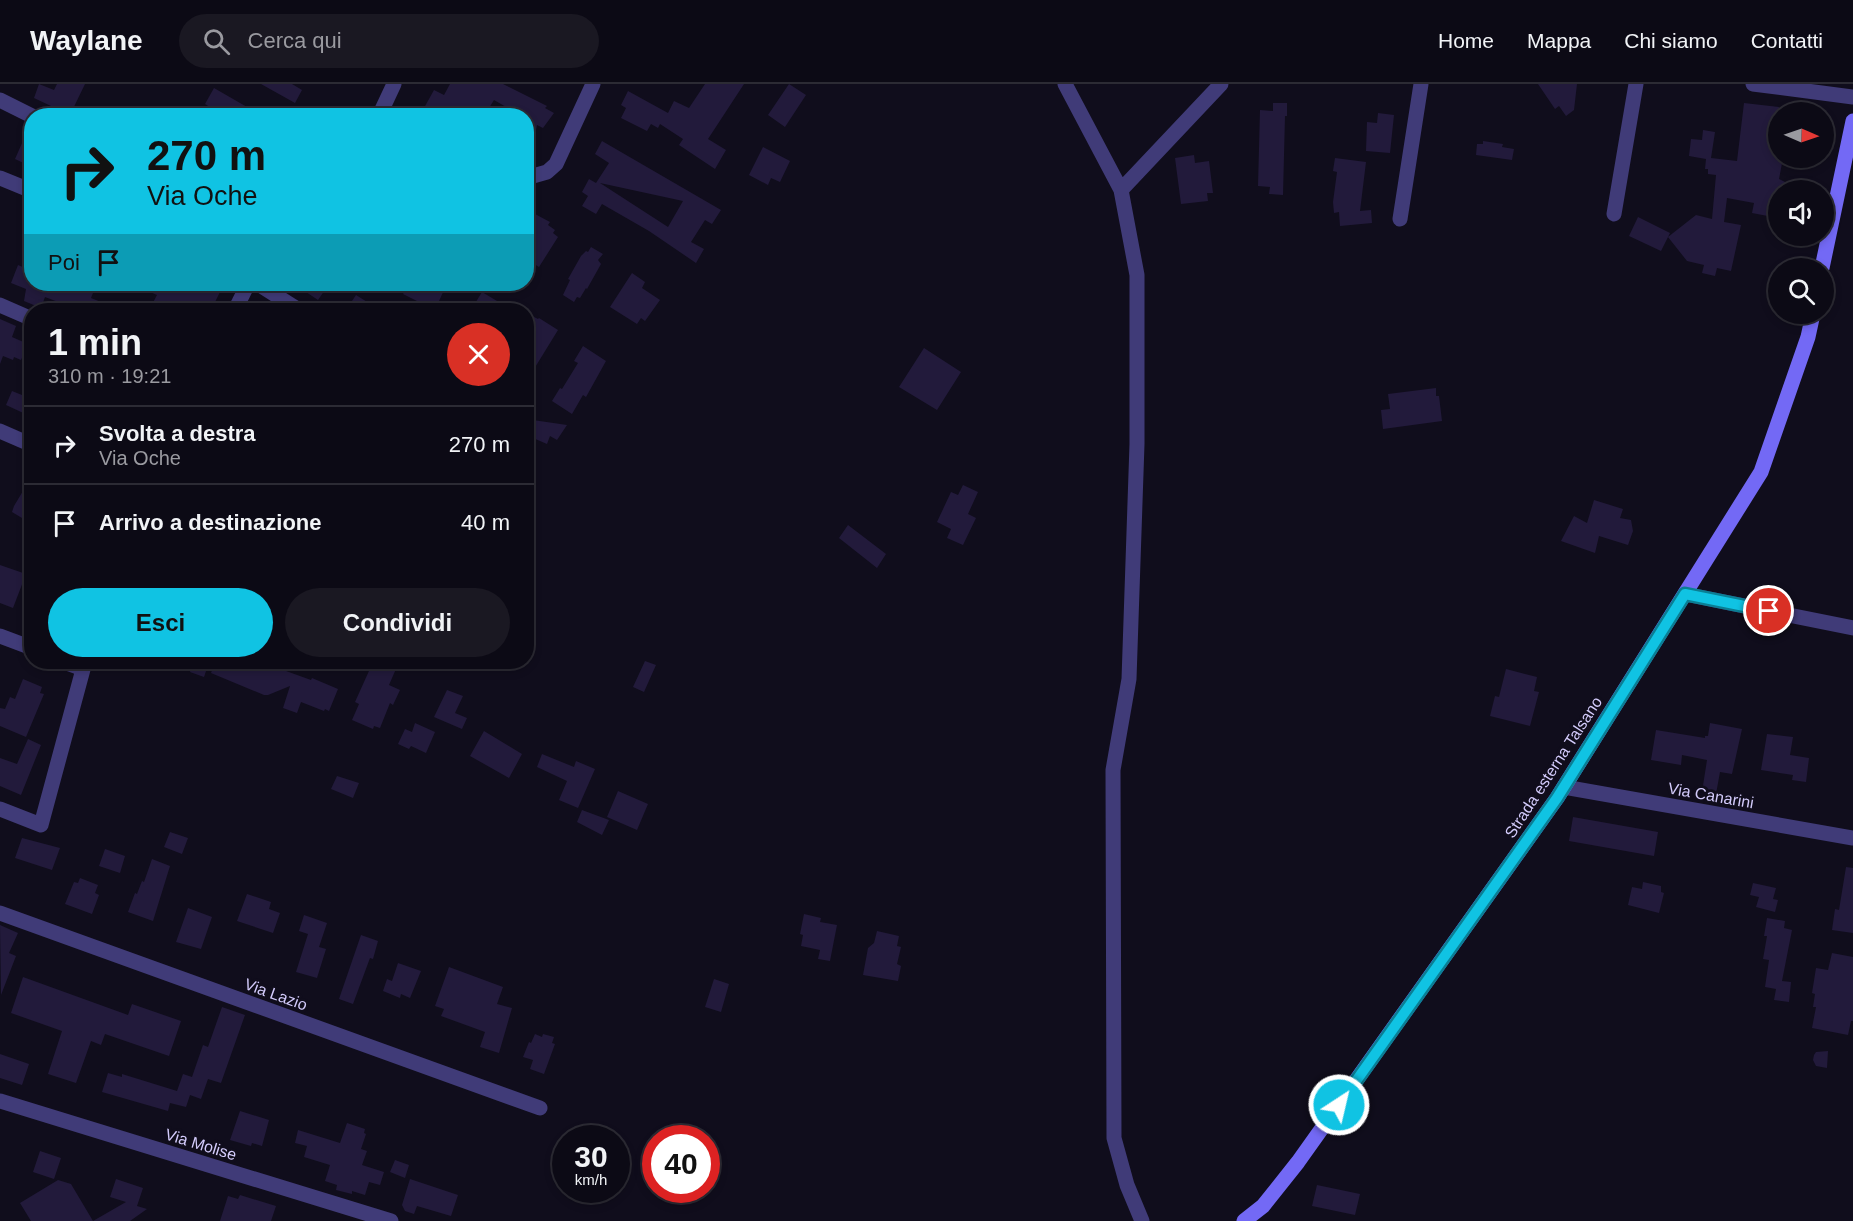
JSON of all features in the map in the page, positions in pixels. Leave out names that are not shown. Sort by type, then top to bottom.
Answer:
[{"type":"street","points":[[383,108],[394,84]]},
{"type":"street","points":[[534,176],[547,172],[556,164],[593,84]]},
{"type":"street","points":[[1065,84],[1121,190],[1137,275],[1137,444],[1129,679],[1113,770],[1114,1138],[1139,1217]]},
{"type":"street","points":[[1121,190],[1221,84]]},
{"type":"street","points":[[1400,219],[1421,84]]},
{"type":"street","points":[[1614,214],[1636,84]]},
{"type":"street","points":[[1753,84],[1853,97]]},
{"type":"street","points":[[0,100],[24,112]]},
{"type":"street","points":[[1824,258],[1853,121]]},
{"type":"street","points":[[0,178],[24,188]]},
{"type":"street","points":[[269,291],[288,303]]},
{"type":"street","points":[[0,305],[24,316]]},
{"type":"street","name":"Strada esterna Talsano","points":[[1244,1221],[1263,1206],[1305,1153],[1564,787],[1761,472],[1811,324]]},
{"type":"street","points":[[0,432],[24,442]]},
{"type":"street","points":[[1685,594],[1853,628]]},
{"type":"street","points":[[0,636],[24,645]]},
{"type":"street","points":[[0,809],[41,825],[83,669]]},
{"type":"street","name":"Via Canarini","points":[[1564,787],[1853,837]]},
{"type":"street","name":"Via Lazio","points":[[0,914],[540,1108]]},
{"type":"street","name":"Via Molise","points":[[0,1101],[391,1221]]},
{"type":"street","name":"Strada esterna Talsano","points":[[1257,1221],[1263,1206]]},
{"type":"building","points":[[39,84],[54,90],[57,84],[85,84],[73,108],[55,108],[34,98]]},
{"type":"building","points":[[261,84],[292,84],[302,90],[295,103]]},
{"type":"building","points":[[450,84],[503,84],[547,106],[545,108],[554,113],[543,128],[537,125],[534,141],[534,108],[508,108],[494,100],[489,108],[424,108],[434,90],[444,95]]},
{"type":"building","points":[[705,84],[744,84],[708,139],[726,150],[715,169],[679,145],[683,139],[660,124],[658,128],[651,124],[647,131],[621,118],[626,108],[621,105],[628,91],[668,113],[674,101],[689,108]]},
{"type":"building","points":[[789,84],[806,95],[785,127],[768,115]]},
{"type":"building","points":[[1538,84],[1577,84],[1574,110],[1566,116],[1559,106],[1555,109]]},
{"type":"building","points":[[214,88],[247,107],[211,108],[205,104]]},
{"type":"building","points":[[1273,103],[1287,103],[1283,195],[1269,194],[1270,187],[1258,186],[1260,110],[1273,111]]},
{"type":"building","points":[[1744,103],[1768,106],[1768,168],[1781,168],[1779,179],[1781,180],[1768,180],[1768,216],[1752,213],[1754,203],[1727,198],[1724,222],[1741,225],[1731,271],[1717,268],[1715,276],[1702,273],[1704,265],[1687,261],[1668,237],[1696,215],[1712,219],[1716,175],[1708,174],[1708,169],[1705,169],[1706,159],[1689,156],[1691,139],[1702,140],[1703,130],[1715,132],[1711,158],[1737,161]]},
{"type":"building","points":[[1378,113],[1394,115],[1390,153],[1366,151],[1367,122],[1377,123]]},
{"type":"building","points":[[24,139],[24,163],[15,159]]},
{"type":"building","points":[[602,141],[721,210],[712,224],[705,220],[691,242],[704,249],[696,263],[649,231],[602,204],[596,214],[582,206],[588,196],[582,192],[589,179],[596,183],[609,163],[595,154]],"holes":[[[600,183],[683,201],[668,227]]]},
{"type":"building","points":[[1483,141],[1503,144],[1502,147],[1514,149],[1512,160],[1476,155],[1477,144],[1483,144]]},
{"type":"building","points":[[763,147],[790,161],[780,182],[771,178],[768,185],[749,175]]},
{"type":"building","points":[[1194,155],[1195,163],[1209,161],[1213,193],[1207,193],[1208,201],[1181,204],[1175,158]]},
{"type":"building","points":[[1335,158],[1366,162],[1360,211],[1371,210],[1372,223],[1340,226],[1339,212],[1334,213],[1333,202],[1337,172],[1333,171]]},
{"type":"building","points":[[534,215],[550,222],[548,225],[555,230],[553,233],[558,237],[539,267],[534,264]]},
{"type":"building","points":[[1638,217],[1670,233],[1661,251],[1629,236]]},
{"type":"building","points":[[591,247],[603,254],[598,260],[601,264],[587,289],[574,302],[563,295],[570,280],[568,279],[581,256]]},
{"type":"building","points":[[18,265],[24,268],[24,288],[11,283]]},
{"type":"building","points":[[632,273],[645,282],[642,288],[660,300],[645,321],[641,318],[637,324],[610,307]]},
{"type":"building","points":[[26,291],[88,291],[93,293],[91,298],[104,303],[61,303],[45,297],[43,303],[24,301]]},
{"type":"building","points":[[148,291],[220,291],[214,303],[153,303],[157,295]]},
{"type":"building","points":[[304,291],[324,291],[318,300]]},
{"type":"building","points":[[405,291],[444,291],[438,303],[421,303],[403,294]]},
{"type":"building","points":[[482,292],[500,303],[475,303]]},
{"type":"building","points":[[356,295],[369,303],[351,303]]},
{"type":"building","points":[[534,317],[558,330],[534,369]]},
{"type":"building","points":[[0,319],[16,326],[12,337],[24,342],[24,353],[21,360],[3,356],[0,364]]},
{"type":"building","points":[[583,346],[606,361],[586,397],[583,395],[572,414],[552,401],[578,363],[574,361]]},
{"type":"building","points":[[924,348],[961,372],[937,410],[899,387]]},
{"type":"building","points":[[1436,388],[1442,421],[1383,429],[1381,410],[1390,409],[1388,394]]},
{"type":"building","points":[[12,391],[24,396],[24,413],[6,405]]},
{"type":"building","points":[[534,420],[567,425],[557,440],[550,436],[547,444],[534,438]]},
{"type":"building","points":[[963,485],[978,492],[968,514],[976,518],[963,545],[947,538],[951,529],[937,522],[951,492],[958,495]]},
{"type":"building","points":[[24,489],[24,519],[12,512]]},
{"type":"building","points":[[1594,500],[1623,509],[1620,518],[1631,520],[1633,531],[1628,545],[1599,536],[1595,553],[1561,541],[1574,516],[1587,523]]},
{"type":"building","points":[[848,525],[886,554],[877,568],[839,538]]},
{"type":"building","points":[[0,565],[24,573],[13,608],[0,603]]},
{"type":"building","points":[[645,661],[656,665],[644,692],[633,687]]},
{"type":"building","points":[[191,669],[207,669],[204,677],[190,672]]},
{"type":"building","points":[[212,669],[281,669],[311,680],[312,678],[338,689],[329,711],[301,702],[297,713],[283,708],[290,686],[264,695],[211,673]]},
{"type":"building","points":[[370,669],[396,669],[389,685],[400,690],[393,705],[390,703],[380,728],[374,726],[373,729],[352,720],[359,704],[355,702]]},
{"type":"building","points":[[1506,669],[1537,677],[1534,691],[1539,692],[1530,726],[1490,716],[1495,696],[1499,697]]},
{"type":"building","points":[[23,679],[42,687],[40,693],[44,694],[26,737],[0,726],[0,708],[5,709],[10,697],[15,699]]},
{"type":"building","points":[[447,690],[463,696],[455,713],[467,718],[462,729],[434,717]]},
{"type":"building","points":[[415,723],[435,732],[426,753],[411,746],[409,749],[398,744],[405,729],[412,732]]},
{"type":"building","points":[[1710,723],[1742,729],[1732,774],[1720,772],[1716,794],[1702,792],[1707,760],[1682,755],[1681,765],[1651,760],[1656,730],[1705,738],[1708,736]]},
{"type":"building","points":[[484,731],[522,754],[509,778],[470,756]]},
{"type":"building","points":[[1767,734],[1793,737],[1790,755],[1809,758],[1806,782],[1792,780],[1793,775],[1761,770]]},
{"type":"building","points":[[28,739],[41,745],[21,795],[0,786],[0,758],[17,764]]},
{"type":"building","points":[[542,754],[574,767],[576,761],[595,769],[578,808],[559,800],[567,781],[537,767]]},
{"type":"building","points":[[337,776],[359,783],[353,798],[331,789]]},
{"type":"building","points":[[618,791],[648,804],[637,830],[607,817]]},
{"type":"building","points":[[582,810],[609,820],[602,835],[577,822]]},
{"type":"building","points":[[1573,817],[1658,832],[1654,856],[1569,841]]},
{"type":"building","points":[[170,832],[188,838],[182,854],[164,847]]},
{"type":"building","points":[[22,838],[60,848],[52,870],[15,858]]},
{"type":"building","points":[[105,849],[125,856],[120,873],[99,866]]},
{"type":"building","points":[[152,859],[170,866],[153,921],[128,912],[135,893],[137,894],[142,881],[144,882]]},
{"type":"building","points":[[1846,867],[1853,868],[1853,933],[1832,930],[1835,909],[1839,910]]},
{"type":"building","points":[[80,878],[98,885],[95,893],[99,895],[92,914],[65,904],[74,882],[78,883]]},
{"type":"building","points":[[1643,882],[1661,886],[1661,892],[1664,893],[1659,913],[1628,905],[1632,887],[1642,889]]},
{"type":"building","points":[[1753,883],[1776,888],[1773,899],[1778,900],[1775,912],[1756,907],[1759,897],[1750,895]]},
{"type":"building","points":[[247,894],[271,902],[269,909],[280,913],[273,933],[237,921]]},
{"type":"building","points":[[188,908],[212,917],[201,949],[176,942]]},
{"type":"building","points":[[804,914],[821,918],[820,922],[837,925],[830,961],[818,959],[820,950],[801,946],[803,935],[800,934]]},
{"type":"building","points":[[304,915],[327,923],[319,947],[326,949],[317,978],[296,972],[308,934],[299,931]]},
{"type":"building","points":[[1767,918],[1785,921],[1784,928],[1792,930],[1782,981],[1791,982],[1789,1002],[1774,1000],[1776,989],[1765,987],[1769,960],[1763,959]]},
{"type":"building","points":[[0,925],[18,933],[9,953],[16,956],[1,995]]},
{"type":"building","points":[[877,931],[899,936],[897,946],[901,947],[897,964],[901,966],[898,981],[863,975],[868,948],[874,943]]},
{"type":"building","points":[[361,935],[378,941],[373,959],[370,958],[353,1004],[339,999]]},
{"type":"building","points":[[1832,953],[1853,957],[1853,1021],[1851,1021],[1848,1035],[1812,1028],[1816,1007],[1813,1007],[1815,994],[1812,993],[1816,968],[1828,970]]},
{"type":"building","points":[[398,963],[421,971],[410,998],[401,994],[400,998],[383,991],[387,979],[392,981]]},
{"type":"building","points":[[449,967],[503,987],[497,1004],[512,1008],[499,1053],[480,1047],[485,1032],[441,1016],[444,1009],[435,1006]]},
{"type":"building","points":[[23,977],[128,1015],[132,1004],[181,1021],[169,1056],[105,1034],[101,1045],[91,1041],[76,1083],[48,1074],[62,1031],[11,1013]]},
{"type":"building","points":[[714,979],[729,984],[721,1012],[705,1007]]},
{"type":"building","points":[[222,1007],[245,1015],[221,1083],[208,1079],[201,1099],[190,1095],[186,1107],[170,1103],[168,1111],[102,1092],[108,1073],[122,1077],[122,1074],[177,1091],[183,1074],[192,1077],[203,1045],[208,1047]]},
{"type":"building","points":[[535,1034],[542,1037],[543,1034],[554,1037],[552,1043],[555,1044],[544,1074],[530,1069],[533,1060],[523,1057]]},
{"type":"building","points":[[1828,1051],[1827,1068],[1816,1066],[1813,1060],[1816,1052]]},
{"type":"building","points":[[0,1054],[29,1064],[22,1085],[0,1078]]},
{"type":"building","points":[[240,1111],[269,1120],[262,1146],[252,1143],[251,1146],[230,1140]]},
{"type":"building","points":[[347,1123],[365,1129],[366,1134],[361,1149],[367,1151],[362,1165],[384,1172],[380,1185],[369,1182],[365,1195],[336,1190],[337,1185],[325,1181],[330,1165],[304,1157],[307,1146],[295,1143],[298,1130],[340,1143]]},
{"type":"building","points":[[40,1151],[61,1158],[54,1179],[33,1172]]},
{"type":"building","points":[[395,1160],[409,1165],[405,1178],[390,1172]]},
{"type":"building","points":[[116,1179],[143,1188],[137,1206],[147,1209],[130,1221],[93,1221],[126,1202],[110,1197]]},
{"type":"building","points":[[410,1179],[458,1195],[451,1216],[417,1206],[414,1214],[405,1211],[402,1205]]},
{"type":"building","points":[[58,1180],[71,1184],[93,1221],[31,1221],[20,1203]]},
{"type":"building","points":[[1317,1185],[1360,1194],[1355,1215],[1312,1206]]},
{"type":"building","points":[[240,1195],[276,1206],[271,1221],[220,1221],[228,1196],[238,1199]]},
{"type":"route","points":[[1339,1105],[1557,798],[1685,594],[1769,611]]}]
